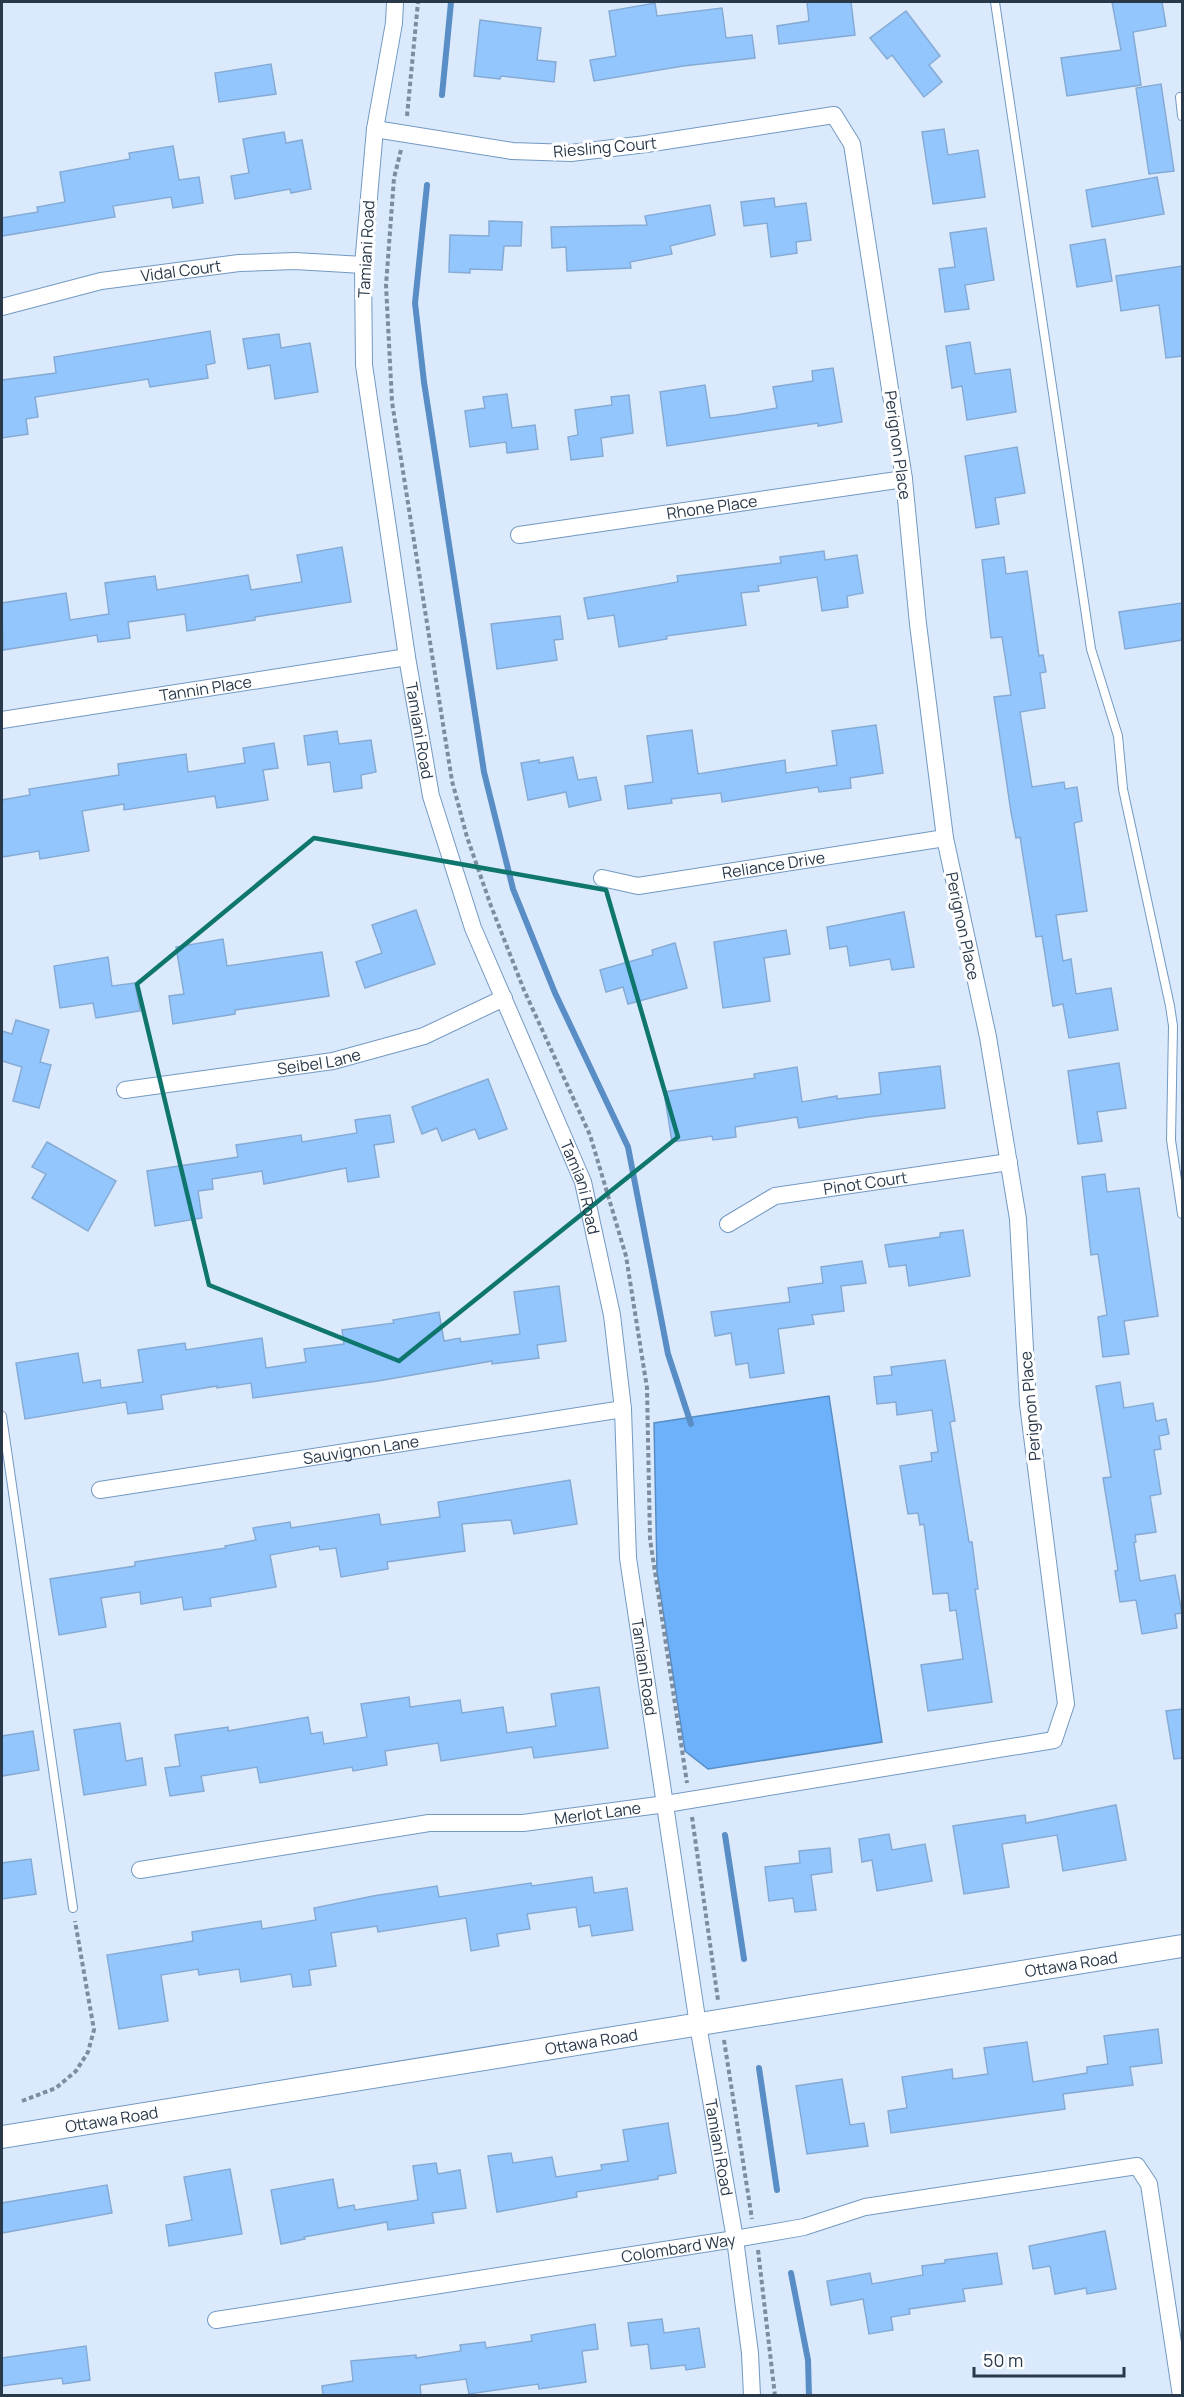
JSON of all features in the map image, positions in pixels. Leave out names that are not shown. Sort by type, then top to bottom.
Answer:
[{"type":"street","name":"Tamiani Road","points":[[395,2],[394,23],[375,129],[363,265],[364,365],[407,657],[431,796],[473,928],[583,1182],[612,1315],[623,1409],[628,1558],[698,2025],[735,2239],[750,2354],[752,2396]]},
{"type":"street","name":"Riesling Court","points":[[375,129],[512,151],[571,153],[646,144],[834,115]]},
{"type":"street","name":"Perignon Place","points":[[834,115],[852,144],[904,479],[918,624],[945,838],[988,1037],[1018,1219],[1028,1404],[1066,1704],[1054,1740]]},
{"type":"street","name":"Vidal Court","points":[[2,308],[101,281],[239,263],[295,261],[363,265]]},
{"type":"street","name":"Rhone Place","points":[[519,535],[904,479]]},
{"type":"street","name":"Tannin Place","points":[[2,720],[407,657]]},
{"type":"street","name":"Reliance Drive","points":[[602,878],[638,886],[945,838]]},
{"type":"street","name":"Seibel Lane","points":[[125,1090],[333,1061],[424,1036],[504,998]]},
{"type":"street","name":"Pinot Court","points":[[728,1224],[775,1196],[1009,1162]]},
{"type":"street","name":"Sauvignon Lane","points":[[100,1490],[623,1409]]},
{"type":"street","name":"Merlot Lane","points":[[140,1870],[429,1823],[524,1823],[666,1804],[1054,1740]]},
{"type":"street","name":"Ottawa Road","points":[[2,2138],[1182,1946]]},
{"type":"street","name":"Colombard Way","points":[[216,2320],[735,2239],[804,2227],[865,2207],[1137,2166],[1149,2184],[1181,2396]]},
{"type":"lane","points":[[995,2],[1091,649],[1118,736],[1123,789],[1170,1006],[1173,1026],[1171,1140],[1182,1214]]},
{"type":"lane","points":[[1182,97],[1180,97],[1182,116]]},
{"type":"lane","points":[[2,1416],[73,1908]]},
{"type":"path","points":[[22,2101],[56,2088],[76,2071],[88,2052],[94,2030],[73,1908]]},
{"type":"highlighted area","points":[[314,838],[606,890],[678,1137],[399,1361],[209,1285],[137,984]]},
{"type":"water","points":[[829,1396],[882,1742],[708,1769],[685,1751],[657,1572],[654,1423]]},
{"type":"building","points":[[807,2],[851,2],[855,35],[779,44],[777,26],[809,21]]},
{"type":"building","points":[[1112,2],[1162,2],[1166,26],[1133,32],[1141,85],[1067,96],[1061,58],[1121,50]]},
{"type":"building","points":[[655,3],[657,16],[722,8],[726,38],[752,35],[755,58],[683,66],[594,81],[590,60],[616,56],[609,11]]},
{"type":"building","points":[[906,11],[940,56],[929,65],[942,82],[924,97],[892,55],[887,59],[870,38]]},
{"type":"building","points":[[480,20],[541,28],[537,60],[556,62],[554,82],[501,76],[500,79],[474,76]]},
{"type":"building","points":[[271,64],[276,94],[219,102],[215,73]]},
{"type":"building","points":[[1161,84],[1174,171],[1149,174],[1136,88]]},
{"type":"building","points":[[944,129],[948,155],[978,150],[985,197],[933,204],[922,132]]},
{"type":"building","points":[[284,132],[286,143],[302,140],[311,189],[291,193],[290,189],[235,199],[231,176],[249,173],[243,139]]},
{"type":"building","points":[[173,146],[179,180],[199,177],[203,203],[173,208],[171,197],[113,206],[115,217],[2,236],[2,218],[38,212],[37,207],[65,202],[60,172],[130,159],[129,153]]},
{"type":"building","points":[[1157,177],[1164,214],[1092,227],[1086,190]]},
{"type":"building","points":[[774,198],[775,207],[806,203],[811,240],[796,242],[797,253],[771,257],[767,223],[744,226],[741,202]]},
{"type":"building","points":[[710,205],[715,235],[670,246],[672,254],[630,262],[631,268],[567,271],[566,247],[552,248],[551,227],[647,225],[645,216]]},
{"type":"building","points":[[489,221],[522,222],[521,246],[504,246],[502,270],[470,269],[470,273],[449,272],[450,235],[489,236]]},
{"type":"building","points":[[986,228],[994,280],[965,285],[969,309],[945,312],[939,269],[955,267],[950,233]]},
{"type":"building","points":[[1105,239],[1112,281],[1077,287],[1070,245]]},
{"type":"building","points":[[1182,266],[1182,356],[1166,358],[1159,305],[1121,311],[1116,276]]},
{"type":"building","points":[[210,331],[215,363],[206,365],[208,378],[150,387],[148,379],[35,397],[38,417],[26,419],[28,434],[2,438],[2,380],[56,373],[54,357]]},
{"type":"building","points":[[279,334],[281,348],[310,343],[318,392],[275,399],[270,365],[248,369],[243,339]]},
{"type":"building","points":[[970,342],[975,374],[1010,369],[1016,412],[967,420],[962,386],[952,388],[946,346]]},
{"type":"building","points":[[833,368],[842,422],[818,426],[818,423],[667,446],[660,392],[705,385],[710,418],[736,415],[777,408],[773,387],[813,381],[812,371]]},
{"type":"building","points":[[507,394],[512,428],[535,425],[538,449],[507,453],[506,442],[470,447],[465,411],[485,408],[483,397]]},
{"type":"building","points":[[629,395],[633,433],[601,438],[603,456],[571,460],[568,437],[578,435],[575,410],[612,405],[611,397]]},
{"type":"building","points":[[1017,447],[1025,493],[995,498],[999,524],[976,528],[965,456]]},
{"type":"building","points":[[342,547],[351,602],[255,617],[255,620],[187,631],[185,614],[128,622],[130,638],[98,642],[97,635],[3,650],[2,603],[66,593],[70,620],[109,614],[105,583],[155,576],[157,590],[248,575],[251,590],[302,582],[297,555]]},
{"type":"building","points":[[824,551],[825,560],[857,555],[863,593],[847,596],[848,607],[822,611],[817,577],[758,586],[759,591],[741,593],[746,625],[666,636],[667,639],[619,647],[614,615],[588,619],[584,598],[678,582],[677,576],[781,563],[780,557]]},
{"type":"building","points":[[1004,557],[1006,574],[1027,571],[1039,656],[1043,655],[1046,672],[1040,673],[1045,708],[1020,712],[1032,787],[1064,782],[1065,789],[1077,787],[1082,821],[1074,823],[1087,911],[1056,915],[1063,961],[1071,959],[1076,994],[1111,988],[1118,1030],[1069,1038],[1063,1004],[1053,1006],[1042,936],[1036,937],[1020,837],[1016,838],[1011,812],[994,697],[1011,695],[1002,637],[991,638],[982,560]]},
{"type":"building","points":[[1182,603],[1182,640],[1125,649],[1119,612]]},
{"type":"building","points":[[560,616],[563,639],[554,640],[557,660],[497,669],[491,624]]},
{"type":"building","points":[[876,725],[883,773],[850,778],[851,788],[819,792],[818,787],[722,802],[721,793],[671,799],[672,803],[628,809],[625,786],[653,782],[647,736],[692,730],[698,774],[785,760],[786,773],[837,765],[832,731]]},
{"type":"building","points":[[337,731],[339,744],[371,740],[376,772],[361,775],[362,788],[334,792],[330,762],[308,765],[304,736]]},
{"type":"building","points":[[274,743],[278,768],[263,770],[268,800],[217,808],[215,796],[124,810],[124,804],[82,811],[89,851],[40,859],[39,851],[2,857],[2,800],[30,795],[29,789],[119,775],[118,764],[186,754],[188,772],[245,763],[243,748]]},
{"type":"building","points":[[573,757],[578,780],[596,777],[601,800],[569,807],[566,792],[528,800],[521,763],[539,760],[539,763]]},
{"type":"building","points":[[416,910],[435,964],[365,988],[356,962],[382,953],[372,925]]},
{"type":"building","points":[[904,912],[914,967],[892,970],[890,959],[850,966],[847,946],[830,949],[827,927]]},
{"type":"building","points":[[786,930],[790,954],[764,958],[770,1001],[723,1008],[714,942]]},
{"type":"building","points":[[223,939],[227,966],[322,952],[329,996],[235,1010],[235,1014],[173,1024],[169,996],[184,994],[176,947]]},
{"type":"building","points":[[675,943],[687,988],[628,1004],[623,987],[606,992],[600,970],[653,955],[652,950]]},
{"type":"building","points":[[108,957],[112,986],[135,983],[140,1011],[96,1018],[93,1003],[60,1008],[54,966]]},
{"type":"building","points":[[16,1020],[49,1030],[40,1062],[51,1065],[39,1108],[13,1101],[22,1067],[2,1061],[2,1031],[12,1034]]},
{"type":"building","points":[[1119,1063],[1126,1108],[1097,1112],[1102,1141],[1078,1144],[1068,1071]]},
{"type":"building","points":[[940,1066],[945,1108],[799,1128],[797,1117],[735,1127],[736,1137],[713,1140],[712,1136],[672,1142],[664,1092],[755,1078],[754,1074],[797,1067],[802,1102],[837,1096],[837,1099],[881,1094],[879,1073]]},
{"type":"building","points":[[488,1079],[507,1129],[479,1139],[475,1129],[442,1141],[437,1128],[422,1134],[412,1107]]},
{"type":"building","points":[[390,1115],[394,1142],[374,1145],[379,1177],[348,1182],[346,1168],[264,1184],[262,1171],[212,1179],[213,1189],[198,1191],[202,1218],[155,1226],[147,1171],[238,1157],[236,1145],[301,1135],[302,1142],[357,1133],[355,1120]]},
{"type":"building","points":[[47,1142],[116,1181],[88,1231],[32,1198],[46,1174],[32,1167]]},
{"type":"building","points":[[1105,1174],[1107,1192],[1139,1188],[1158,1316],[1124,1321],[1129,1354],[1103,1357],[1098,1317],[1107,1315],[1098,1254],[1091,1255],[1082,1177]]},
{"type":"building","points":[[963,1230],[970,1276],[909,1286],[906,1265],[889,1267],[885,1245],[940,1237],[940,1233]]},
{"type":"building","points":[[862,1261],[866,1283],[841,1286],[844,1311],[812,1315],[814,1324],[778,1329],[784,1373],[750,1378],[748,1363],[736,1365],[731,1333],[715,1336],[711,1312],[790,1302],[788,1288],[823,1283],[821,1267]]},
{"type":"building","points":[[559,1286],[566,1341],[537,1345],[539,1358],[492,1364],[492,1361],[378,1381],[253,1398],[251,1383],[217,1388],[217,1386],[161,1395],[163,1409],[128,1414],[126,1402],[25,1419],[16,1363],[78,1353],[83,1383],[100,1380],[101,1388],[143,1382],[138,1350],[185,1343],[186,1350],[262,1338],[266,1368],[306,1362],[304,1349],[344,1344],[342,1330],[394,1323],[393,1320],[439,1312],[444,1341],[460,1338],[461,1342],[520,1334],[514,1292]]},
{"type":"building","points":[[945,1360],[955,1421],[950,1422],[969,1542],[972,1542],[978,1589],[975,1589],[992,1702],[928,1711],[921,1665],[963,1659],[956,1610],[950,1611],[948,1593],[933,1594],[924,1524],[920,1525],[918,1513],[908,1514],[900,1466],[932,1461],[931,1453],[938,1452],[932,1410],[897,1415],[896,1402],[877,1404],[874,1377],[892,1375],[891,1367]]},
{"type":"building","points":[[1120,1382],[1124,1408],[1153,1403],[1156,1421],[1166,1419],[1169,1434],[1159,1436],[1161,1449],[1154,1450],[1161,1494],[1150,1496],[1156,1532],[1135,1535],[1136,1542],[1134,1543],[1140,1581],[1175,1575],[1182,1613],[1175,1614],[1177,1628],[1142,1634],[1136,1600],[1120,1602],[1115,1571],[1118,1570],[1103,1478],[1111,1477],[1096,1386]]},
{"type":"building","points":[[570,1480],[577,1524],[514,1534],[511,1520],[462,1524],[465,1551],[387,1562],[388,1569],[341,1577],[336,1548],[320,1550],[319,1546],[270,1555],[276,1587],[210,1598],[211,1606],[184,1610],[182,1597],[141,1604],[140,1592],[101,1598],[106,1627],[59,1635],[50,1579],[135,1566],[135,1562],[226,1548],[225,1546],[256,1540],[253,1528],[290,1522],[291,1528],[379,1514],[381,1525],[440,1517],[438,1502]]},
{"type":"building","points":[[599,1687],[608,1748],[534,1758],[532,1747],[441,1761],[438,1743],[385,1751],[387,1765],[353,1771],[352,1767],[260,1783],[257,1767],[201,1776],[204,1791],[170,1796],[165,1768],[180,1766],[175,1735],[228,1727],[228,1731],[308,1717],[311,1734],[322,1732],[324,1744],[367,1737],[361,1704],[409,1697],[410,1707],[460,1700],[462,1713],[503,1707],[507,1733],[556,1726],[551,1694]]},
{"type":"building","points":[[1182,1709],[1182,1758],[1174,1759],[1166,1711]]},
{"type":"building","points":[[120,1723],[126,1761],[142,1758],[146,1785],[84,1795],[74,1730]]},
{"type":"building","points":[[33,1731],[39,1770],[2,1776],[2,1736]]},
{"type":"building","points":[[1116,1805],[1126,1860],[1063,1871],[1057,1835],[1002,1844],[1009,1887],[964,1894],[953,1826],[1025,1815],[1026,1823]]},
{"type":"building","points":[[889,1834],[892,1850],[925,1844],[932,1881],[877,1891],[872,1860],[862,1862],[859,1839]]},
{"type":"building","points":[[830,1848],[832,1872],[811,1875],[816,1910],[795,1912],[793,1898],[769,1901],[765,1867],[800,1863],[799,1851]]},
{"type":"building","points":[[31,1859],[36,1894],[2,1899],[2,1863]]},
{"type":"building","points":[[592,1877],[594,1893],[627,1888],[633,1930],[592,1936],[590,1925],[579,1927],[576,1907],[527,1914],[530,1929],[497,1934],[499,1946],[471,1951],[466,1918],[378,1932],[377,1926],[331,1933],[336,1966],[309,1970],[311,1985],[293,1987],[291,1974],[241,1982],[239,1969],[199,1975],[198,1969],[161,1975],[168,2021],[119,2029],[107,1955],[193,1941],[192,1932],[261,1921],[262,1929],[316,1920],[314,1908],[373,1896],[437,1886],[439,1897],[531,1883],[532,1886]]},
{"type":"building","points":[[1158,2029],[1162,2063],[1130,2067],[1133,2085],[1063,2094],[1065,2109],[891,2133],[888,2111],[907,2108],[902,2077],[952,2069],[953,2079],[988,2074],[984,2048],[1027,2042],[1033,2082],[1087,2073],[1087,2067],[1108,2064],[1104,2036]]},
{"type":"building","points":[[842,2079],[850,2125],[864,2123],[868,2146],[807,2154],[796,2086]]},
{"type":"building","points":[[668,2123],[676,2173],[658,2176],[658,2179],[576,2192],[577,2197],[497,2212],[488,2156],[511,2153],[513,2163],[552,2157],[556,2177],[602,2170],[601,2165],[628,2161],[623,2130]]},
{"type":"building","points":[[436,2163],[438,2174],[460,2170],[466,2208],[432,2213],[434,2223],[388,2230],[387,2222],[304,2237],[305,2239],[281,2244],[271,2190],[333,2179],[338,2208],[354,2205],[355,2210],[418,2200],[413,2166]]},
{"type":"building","points":[[230,2169],[242,2234],[169,2246],[166,2225],[192,2220],[184,2177]]},
{"type":"building","points":[[107,2185],[112,2213],[2,2233],[2,2203]]},
{"type":"building","points":[[1105,2231],[1116,2289],[1087,2294],[1086,2288],[1055,2294],[1050,2266],[1033,2269],[1029,2246]]},
{"type":"building","points":[[997,2253],[1002,2284],[963,2289],[965,2301],[909,2309],[910,2314],[891,2317],[893,2330],[869,2334],[863,2299],[831,2305],[827,2281],[870,2273],[872,2284],[923,2275],[922,2266],[945,2263],[945,2260]]},
{"type":"building","points":[[662,2319],[664,2333],[699,2328],[705,2367],[686,2370],[685,2365],[651,2369],[648,2344],[631,2346],[628,2323]]},
{"type":"building","points":[[595,2324],[598,2349],[582,2351],[586,2382],[539,2389],[538,2384],[469,2394],[466,2379],[420,2385],[421,2396],[323,2396],[322,2386],[353,2381],[351,2361],[416,2355],[416,2358],[461,2351],[460,2345],[485,2342],[486,2348],[532,2341],[531,2335]]},
{"type":"building","points":[[86,2346],[90,2380],[63,2384],[62,2378],[2,2386],[2,2358]]},
{"type":"waterway","points":[[442,95],[451,2]]},
{"type":"waterway","points":[[427,185],[415,303],[424,382],[484,772],[513,889],[555,993],[628,1147],[668,1354],[691,1424]]},
{"type":"waterway","points":[[725,1835],[744,1959]]},
{"type":"waterway","points":[[759,2068],[777,2190]]},
{"type":"waterway","points":[[791,2273],[808,2360],[809,2396]]}]
